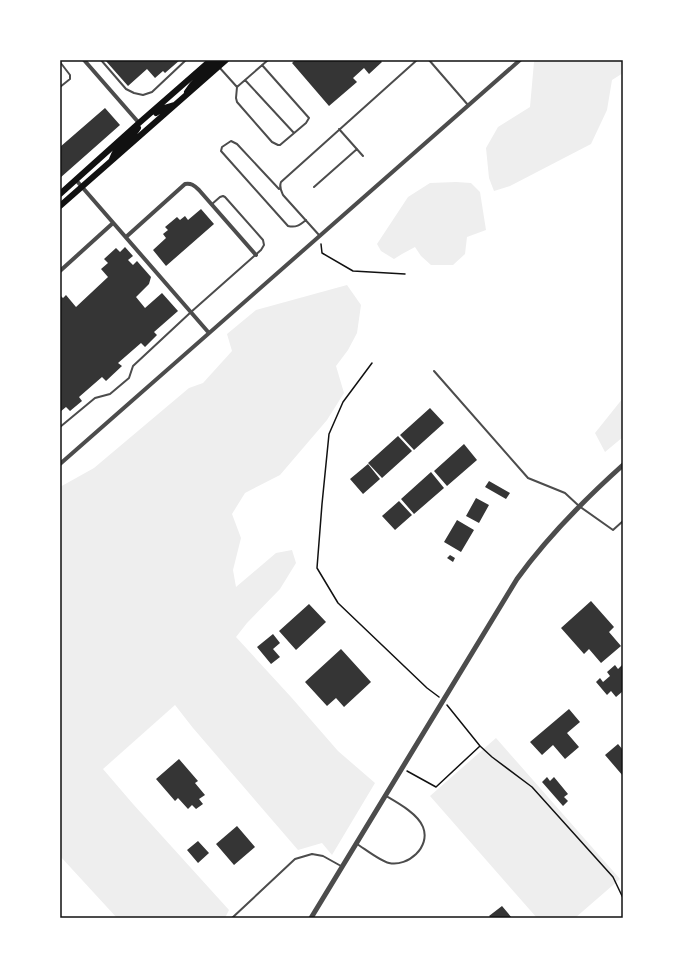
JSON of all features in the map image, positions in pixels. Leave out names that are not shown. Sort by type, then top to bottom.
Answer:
[{"type":"main road","points":[[60,194],[211,60]]},
{"type":"main road","points":[[186,96],[192,84],[218,60]]},
{"type":"main road","points":[[60,206],[226,60]]},
{"type":"main road","points":[[139,123],[147,121],[164,108],[175,105]]},
{"type":"main road","points":[[111,161],[115,151],[137,131],[139,123]]},
{"type":"main road","points":[[60,200],[73,195]]},
{"type":"street","points":[[84,60],[139,123]]},
{"type":"street","points":[[60,464],[520,60]]},
{"type":"street","points":[[76,180],[209,333]]},
{"type":"street","points":[[126,237],[185,184],[189,184],[194,185],[256,255]]},
{"type":"street","points":[[60,271],[113,223]]},
{"type":"street","points":[[311,918],[518,578],[548,539],[579,506],[623,465]]},
{"type":"lane","points":[[101,60],[126,89],[143,95],[152,92],[186,60]]},
{"type":"lane","points":[[262,65],[309,118],[306,123],[278,146],[237,102],[236,98],[237,87],[262,65],[268,60]]},
{"type":"lane","points":[[280,189],[281,182],[417,60]]},
{"type":"lane","points":[[430,60],[468,105]]},
{"type":"lane","points":[[60,62],[70,75],[70,79],[60,87]]},
{"type":"lane","points":[[218,67],[237,87]]},
{"type":"lane","points":[[245,80],[294,133]]},
{"type":"lane","points":[[339,129],[363,156]]},
{"type":"lane","points":[[306,220],[299,226],[288,226],[221,151],[222,147],[231,141],[237,144],[280,189],[283,195],[306,220],[320,236]]},
{"type":"lane","points":[[314,187],[357,149]]},
{"type":"lane","points":[[60,427],[95,398],[110,394],[129,378],[133,366],[191,312],[262,250],[264,245],[263,240],[225,197],[220,197],[211,204]]},
{"type":"lane","points":[[434,371],[528,478],[565,493],[579,506],[613,530],[623,521]]},
{"type":"lane","points":[[356,843],[389,863],[406,862],[412,858],[422,846],[424,837],[423,827],[417,818],[407,809],[385,795]]},
{"type":"lane","points":[[232,918],[295,859],[312,854],[323,856],[342,866]]},
{"type":"path","points":[[320,236],[322,253],[354,271],[405,274]]},
{"type":"path","points":[[372,363],[343,402],[329,434],[317,568],[338,604],[427,688],[443,700],[480,746],[492,757],[532,787],[613,877],[623,898]]},
{"type":"path","points":[[402,768],[436,787],[480,746]]},
{"type":"shaded area","points":[[536,60],[623,60],[623,73],[612,80],[607,110],[591,144],[510,186],[494,191],[489,178],[486,148],[498,127],[530,107],[534,62]]},
{"type":"shaded area","points":[[430,183],[471,183],[480,192],[486,230],[467,237],[465,254],[453,265],[431,265],[421,256],[415,247],[394,259],[381,251],[377,244],[408,197]]},
{"type":"shaded area","points":[[347,285],[361,305],[357,333],[348,350],[336,366],[344,393],[327,420],[280,475],[245,493],[232,514],[241,538],[233,570],[236,587],[276,553],[292,550],[296,563],[280,589],[247,623],[236,637],[338,751],[375,783],[332,855],[322,843],[298,850],[175,705],[103,769],[229,910],[225,918],[117,918],[60,856],[60,487],[94,468],[189,388],[203,383],[232,351],[227,334],[256,310]]},
{"type":"shaded area","points":[[623,398],[623,437],[605,452],[595,433]]},
{"type":"shaded area","points":[[496,738],[620,879],[575,918],[537,918],[430,796]]},
{"type":"building","points":[[105,60],[180,60],[165,73],[163,71],[155,78],[147,69],[128,86]]},
{"type":"building","points":[[295,60],[380,60],[382,62],[369,74],[364,68],[353,78],[357,82],[329,106],[292,63]]},
{"type":"building","points":[[105,108],[120,125],[60,178],[60,147]]},
{"type":"building","points":[[201,209],[214,224],[166,266],[153,250],[166,238],[163,234],[168,230],[165,227],[177,217],[180,220],[185,216],[188,220]]},
{"type":"building","points":[[125,247],[133,256],[128,260],[133,265],[137,261],[151,277],[149,284],[136,297],[145,308],[162,293],[178,311],[154,332],[157,335],[145,347],[141,343],[118,363],[122,366],[106,381],[102,377],[79,397],[82,401],[70,411],[66,407],[60,412],[60,295],[63,298],[66,295],[76,307],[108,277],[101,269],[108,263],[104,259],[116,248],[120,252]]},
{"type":"building","points":[[430,408],[444,423],[414,450],[400,435]]},
{"type":"building","points":[[398,436],[412,451],[382,478],[368,463]]},
{"type":"building","points":[[464,444],[477,460],[447,486],[434,471]]},
{"type":"building","points":[[368,464],[380,479],[363,494],[350,479]]},
{"type":"building","points":[[431,472],[444,488],[414,514],[401,499]]},
{"type":"building","points":[[489,481],[510,493],[506,499],[485,487]]},
{"type":"building","points":[[476,498],[489,505],[479,523],[466,516]]},
{"type":"building","points":[[399,501],[412,515],[395,530],[382,516]]},
{"type":"building","points":[[457,520],[474,530],[461,552],[444,542]]},
{"type":"building","points":[[450,555],[455,558],[453,562],[447,558]]},
{"type":"building","points":[[591,601],[614,627],[609,632],[621,646],[601,663],[589,649],[584,654],[561,628]]},
{"type":"building","points":[[309,604],[326,622],[296,650],[279,631]]},
{"type":"building","points":[[273,634],[280,643],[273,649],[280,657],[271,664],[257,647]]},
{"type":"building","points":[[341,649],[371,682],[344,707],[336,698],[327,706],[305,682]]},
{"type":"building","points":[[623,664],[623,691],[616,697],[611,691],[607,695],[596,682],[600,678],[603,682],[610,676],[607,672],[615,665],[618,669]]},
{"type":"building","points":[[569,709],[580,722],[567,733],[579,747],[565,759],[553,745],[542,755],[530,742]]},
{"type":"building","points":[[618,744],[623,750],[623,776],[605,755]]},
{"type":"building","points":[[179,759],[198,781],[195,783],[205,795],[199,799],[203,804],[196,809],[192,805],[188,809],[178,798],[175,801],[156,779]]},
{"type":"building","points":[[547,777],[550,781],[554,777],[568,794],[564,797],[568,801],[563,806],[542,782]]},
{"type":"building","points":[[237,826],[255,847],[234,865],[216,844]]},
{"type":"building","points":[[198,841],[209,853],[198,863],[187,850]]},
{"type":"building","points":[[502,906],[512,918],[491,918],[489,916]]}]
